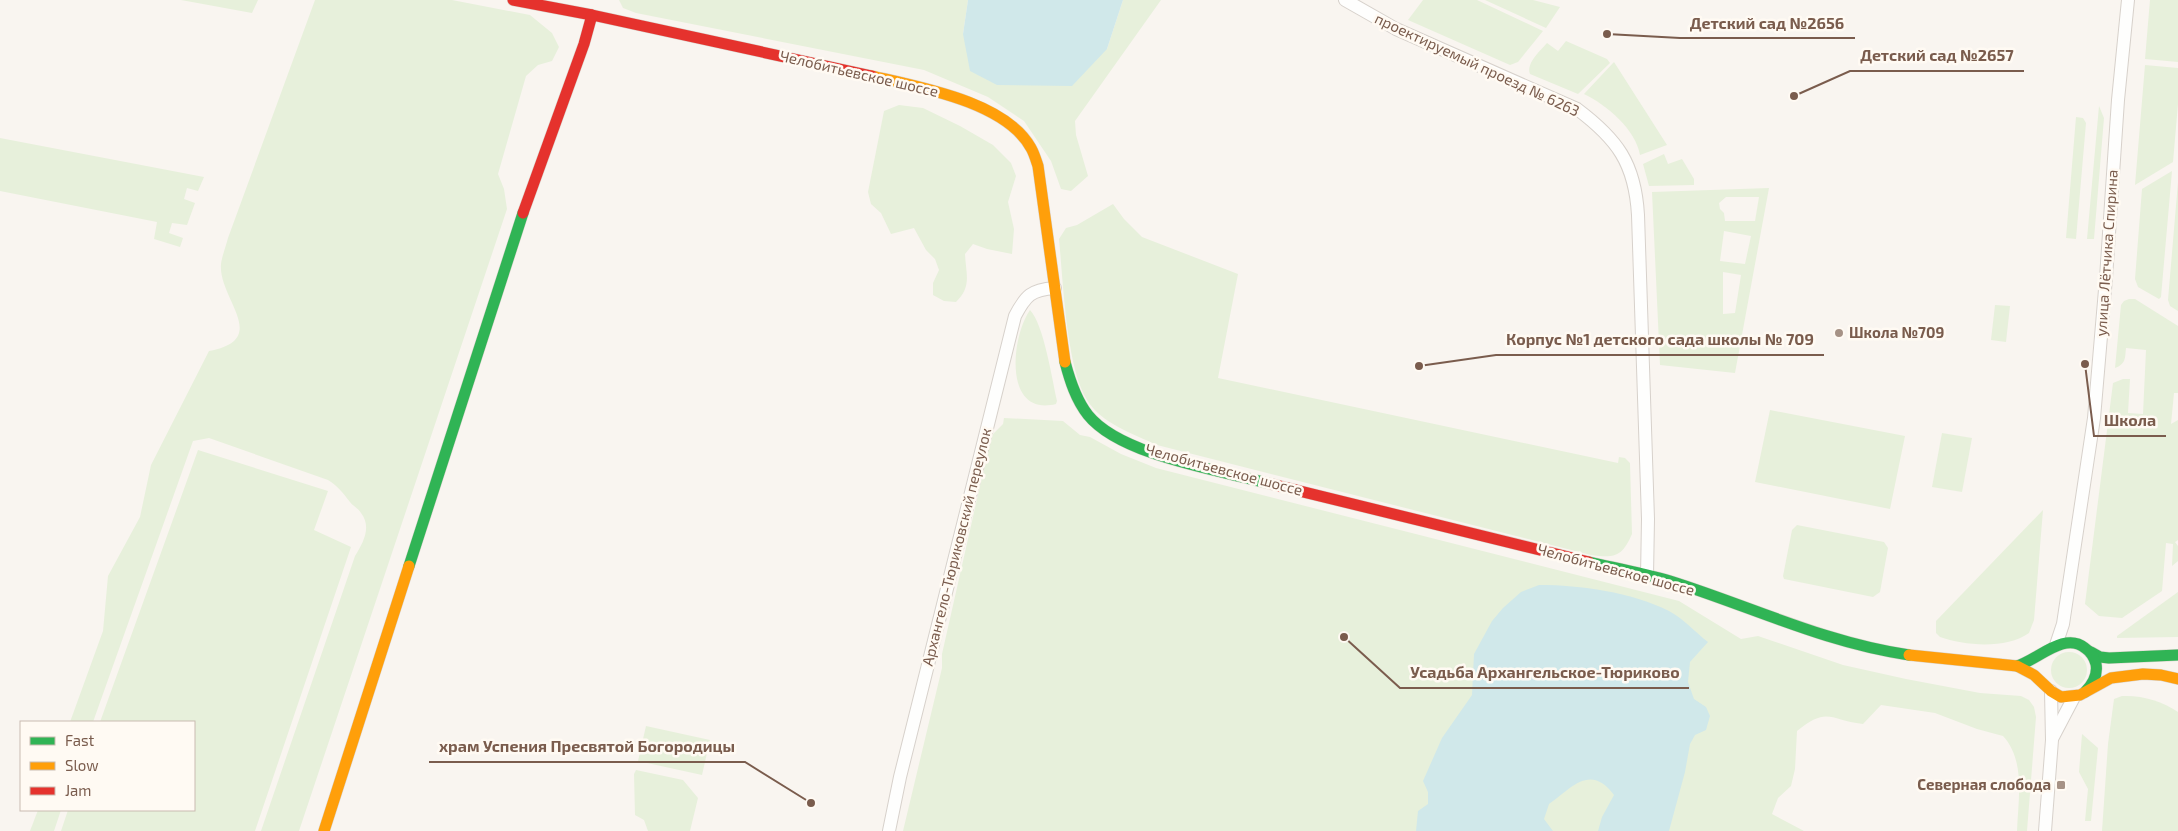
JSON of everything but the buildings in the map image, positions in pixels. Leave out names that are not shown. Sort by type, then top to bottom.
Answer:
[{"type":"street","name":"Челобитьевское шоссе","points":[[513,0],[592,15],[934,90],[983,110],[1015,128],[1031,147],[1038,166],[1062,343],[1070,377],[1088,416],[1099,426],[1123,440],[1158,455],[1388,514],[1669,581],[1812,632],[1876,650],[1946,660],[1992,662],[2017,666],[2034,675],[2061,697],[2080,695]]},
{"type":"street","name":"проектируемый проезд № 6263","points":[[1345,0],[1396,29],[1576,109],[1600,126],[1616,143],[1628,166],[1637,197],[1639,222],[1648,507],[1647,576]]},
{"type":"street","name":"улица Лётчика Спирина","points":[[2052,648],[2063,624],[2094,418],[2118,100],[2128,0]]},
{"type":"street","points":[[324,831],[469,376],[519,224],[584,44],[592,15]]},
{"type":"street","name":"Архангело-Тюриковский переулок","points":[[889,831],[926,671],[1015,316],[1022,303],[1037,289],[1055,288]]},
{"type":"street","points":[[2063,624],[2076,643],[2100,656],[2109,658],[2178,655]]},
{"type":"street","points":[[2017,666],[2030,662],[2062,642],[2076,643]]},
{"type":"street","points":[[2045,831],[2052,740],[2047,687],[2041,669],[2042,660],[2052,648]]},
{"type":"street","points":[[2052,740],[2080,695],[2093,684],[2096,662],[2090,652]]},
{"type":"street","points":[[2080,695],[2111,678],[2161,674],[2178,679]]},
{"type":"green space","points":[[181,0],[258,0],[252,13]]},
{"type":"green space","points":[[315,0],[452,0],[530,15],[552,33],[559,47],[552,61],[538,65],[526,76],[498,174],[504,189],[507,209],[299,831],[261,831],[355,556],[361,546],[366,529],[361,513],[338,487],[328,480],[209,438],[193,441],[93,721],[70,721],[103,631],[108,576],[140,517],[151,465],[209,351],[227,345],[237,337],[240,327],[238,316],[222,277],[221,264],[228,238]]},
{"type":"green space","points":[[619,0],[968,0],[963,34],[1107,49],[1123,0],[1161,0],[1075,121],[1076,135],[1088,176],[1071,191],[1061,189],[1051,161],[1024,121],[988,97],[924,70],[636,13],[623,8]]},
{"type":"green space","points":[[1423,0],[1477,0],[1543,31],[1518,62],[1510,65],[1408,20]]},
{"type":"green space","points":[[1485,0],[1533,0],[1560,7],[1546,28]]},
{"type":"green space","points":[[2150,0],[2178,0],[2178,62],[2145,59]]},
{"type":"green space","points":[[1566,41],[1607,59],[1610,63],[1578,94],[1530,74],[1529,70],[1537,53],[1547,43],[1558,51]]},
{"type":"green space","points":[[1614,62],[1667,145],[1640,155],[1633,136],[1619,119],[1602,105],[1584,94]]},
{"type":"green space","points":[[2145,65],[2178,68],[2178,104],[2173,162],[2135,185]]},
{"type":"green space","points":[[899,105],[923,108],[993,145],[1011,163],[1016,176],[1008,202],[1014,229],[1012,254],[973,244],[965,254],[967,280],[964,291],[956,302],[944,301],[933,295],[933,283],[939,270],[935,259],[926,250],[914,228],[891,234],[881,213],[871,204],[868,192],[884,111]]},
{"type":"green space","points":[[2099,106],[2104,118],[2094,239],[2087,239]]},
{"type":"green space","points":[[2076,117],[2083,118],[2086,123],[2076,239],[2066,238]]},
{"type":"green space","points":[[0,138],[204,177],[198,191],[187,188],[184,199],[195,203],[187,225],[172,223],[169,233],[183,238],[180,247],[154,239],[157,222],[0,191]]},
{"type":"green space","points":[[1664,154],[1668,164],[1682,159],[1694,179],[1694,185],[1649,186],[1643,164]]},
{"type":"green space","points":[[2172,171],[2161,297],[2159,299],[2138,287],[2135,279],[2142,189]]},
{"type":"green space","points":[[2178,182],[2178,311],[2170,306],[2168,300]]},
{"type":"green space","points":[[1769,188],[1735,373],[1660,365],[1652,192]],"holes":[[[1726,197],[1759,197],[1755,221],[1725,221],[1724,213],[1720,209],[1719,203]],[[1724,231],[1751,236],[1745,264],[1720,261]],[[1723,272],[1741,275],[1735,313],[1723,314]]]},
{"type":"green space","points":[[1113,204],[1124,219],[1142,237],[1238,274],[1218,378],[1618,463],[1619,457],[1625,458],[1630,463],[1632,534],[1625,547],[1621,552],[1612,556],[1591,555],[1157,445],[1128,432],[1100,415],[1087,400],[1074,367],[1064,299],[1059,239],[1066,228],[1077,225]]},
{"type":"green space","points":[[2129,299],[2135,299],[2178,326],[2178,393],[2174,393],[2171,424],[2178,420],[2178,540],[2175,542],[2178,546],[2178,561],[2172,566],[2173,544],[2166,543],[2162,591],[2122,618],[2099,616],[2085,604],[2113,383],[2123,379],[2130,379],[2128,413],[2143,414],[2146,350],[2126,348],[2123,363],[2115,368],[2121,305]]},
{"type":"green space","points":[[1995,305],[2010,306],[2006,342],[1991,340]]},
{"type":"green space","points":[[1030,310],[1035,317],[1043,340],[1050,366],[1056,404],[1039,405],[1027,399],[1019,387],[1016,372],[1016,355],[1023,322]]},
{"type":"green space","points":[[1770,410],[1905,436],[1890,509],[1755,482]]},
{"type":"green space","points":[[1004,418],[1063,421],[1080,435],[1090,437],[1121,454],[1156,468],[1679,601],[1741,639],[1758,636],[1843,665],[1980,693],[2021,696],[2029,700],[2034,707],[2036,717],[2027,831],[2017,831],[2018,769],[2010,746],[2003,736],[1977,729],[1935,713],[1881,705],[1863,724],[1823,717],[1807,723],[1797,731],[1795,769],[1791,786],[1778,798],[1772,814],[1804,831],[903,831],[942,668],[942,654],[989,446],[993,434],[1003,424]]},
{"type":"green space","points":[[1942,433],[1972,438],[1962,492],[1932,487]]},
{"type":"green space","points":[[198,450],[328,491],[314,530],[351,547],[255,831],[61,831],[68,811],[195,811],[195,721],[100,721]]},
{"type":"green space","points":[[2043,510],[2034,620],[2029,633],[2009,642],[1998,644],[1973,644],[1940,637],[1936,633],[1936,621]]},
{"type":"green space","points":[[1797,525],[1884,542],[1888,548],[1880,592],[1873,597],[1784,579],[1792,530]]},
{"type":"green space","points":[[2178,592],[2178,637],[2117,638],[2117,636]]},
{"type":"green space","points":[[2069,652],[2076,653],[2082,657],[2086,663],[2086,677],[2082,683],[2076,687],[2069,688],[2062,687],[2056,683],[2052,677],[2051,670],[2052,663],[2056,657],[2062,653]]},
{"type":"green space","points":[[2122,696],[2152,700],[2178,712],[2178,831],[2102,831],[2108,744],[2114,699]]},
{"type":"green space","points":[[646,726],[710,740],[702,775],[638,761]]},
{"type":"green space","points":[[2082,734],[2098,748],[2091,821],[2085,821],[2088,789],[2079,772]]},
{"type":"green space","points":[[636,770],[683,780],[698,798],[690,831],[648,831],[644,820],[635,815],[634,774]]},
{"type":"green space","points":[[38,811],[61,811],[54,831],[30,831]]},
{"type":"water","points":[[968,0],[1123,0],[1107,49],[1072,86],[997,85],[970,71],[963,34]]},
{"type":"water","points":[[1539,585],[1589,588],[1622,594],[1654,604],[1674,614],[1708,642],[1690,662],[1688,682],[1694,699],[1706,707],[1710,716],[1706,730],[1695,735],[1690,744],[1685,772],[1669,831],[1598,831],[1602,817],[1614,795],[1597,781],[1589,780],[1581,781],[1549,804],[1544,819],[1553,831],[1416,831],[1418,811],[1428,804],[1428,792],[1423,781],[1442,738],[1472,695],[1474,654],[1492,621],[1503,608],[1521,592]]},
{"type":"traffic: fast","points":[[409,566],[523,213]]},
{"type":"traffic: fast","points":[[1065,362],[1077,397],[1088,415],[1103,429],[1123,441],[1171,459],[1267,483]]},
{"type":"traffic: fast","points":[[1589,562],[1670,581],[1847,642],[1909,655]]},
{"type":"traffic: fast","points":[[2017,666],[2051,648],[2068,643],[2077,644],[2089,651],[2096,664],[2094,679],[2085,692]]},
{"type":"traffic: fast","points":[[2091,652],[2100,657],[2109,658],[2178,655]]},
{"type":"traffic: slow","points":[[872,76],[936,91],[982,108],[1002,119],[1019,132],[1031,148],[1038,166],[1065,362]]},
{"type":"traffic: slow","points":[[324,831],[409,566]]},
{"type":"traffic: slow","points":[[1909,655],[2017,666],[2034,675],[2051,691],[2061,697],[2080,695],[2111,678],[2143,674],[2161,675],[2178,679]]},
{"type":"traffic: jam","points":[[513,0],[592,15],[872,76]]},
{"type":"traffic: jam","points":[[523,213],[584,44],[592,15]]},
{"type":"traffic: jam","points":[[1267,483],[1589,562]]},
{"type":"place","name":"Детский сад №2656","points":[[1607,34]]},
{"type":"place","name":"Детский сад №2657","points":[[1794,96]]},
{"type":"place","name":"Школа №709","points":[[1839,333]]},
{"type":"place","name":"Школа","points":[[2085,364]]},
{"type":"place","name":"Корпус №1 детского сада школы № 709","points":[[1419,366]]},
{"type":"place","name":"Усадьба Архангельское-Тюриково","points":[[1344,637]]},
{"type":"place","name":"Северная слобода","points":[[2061,785]]},
{"type":"place","name":"храм Успения Пресвятой Богородицы","points":[[811,803]]}]
